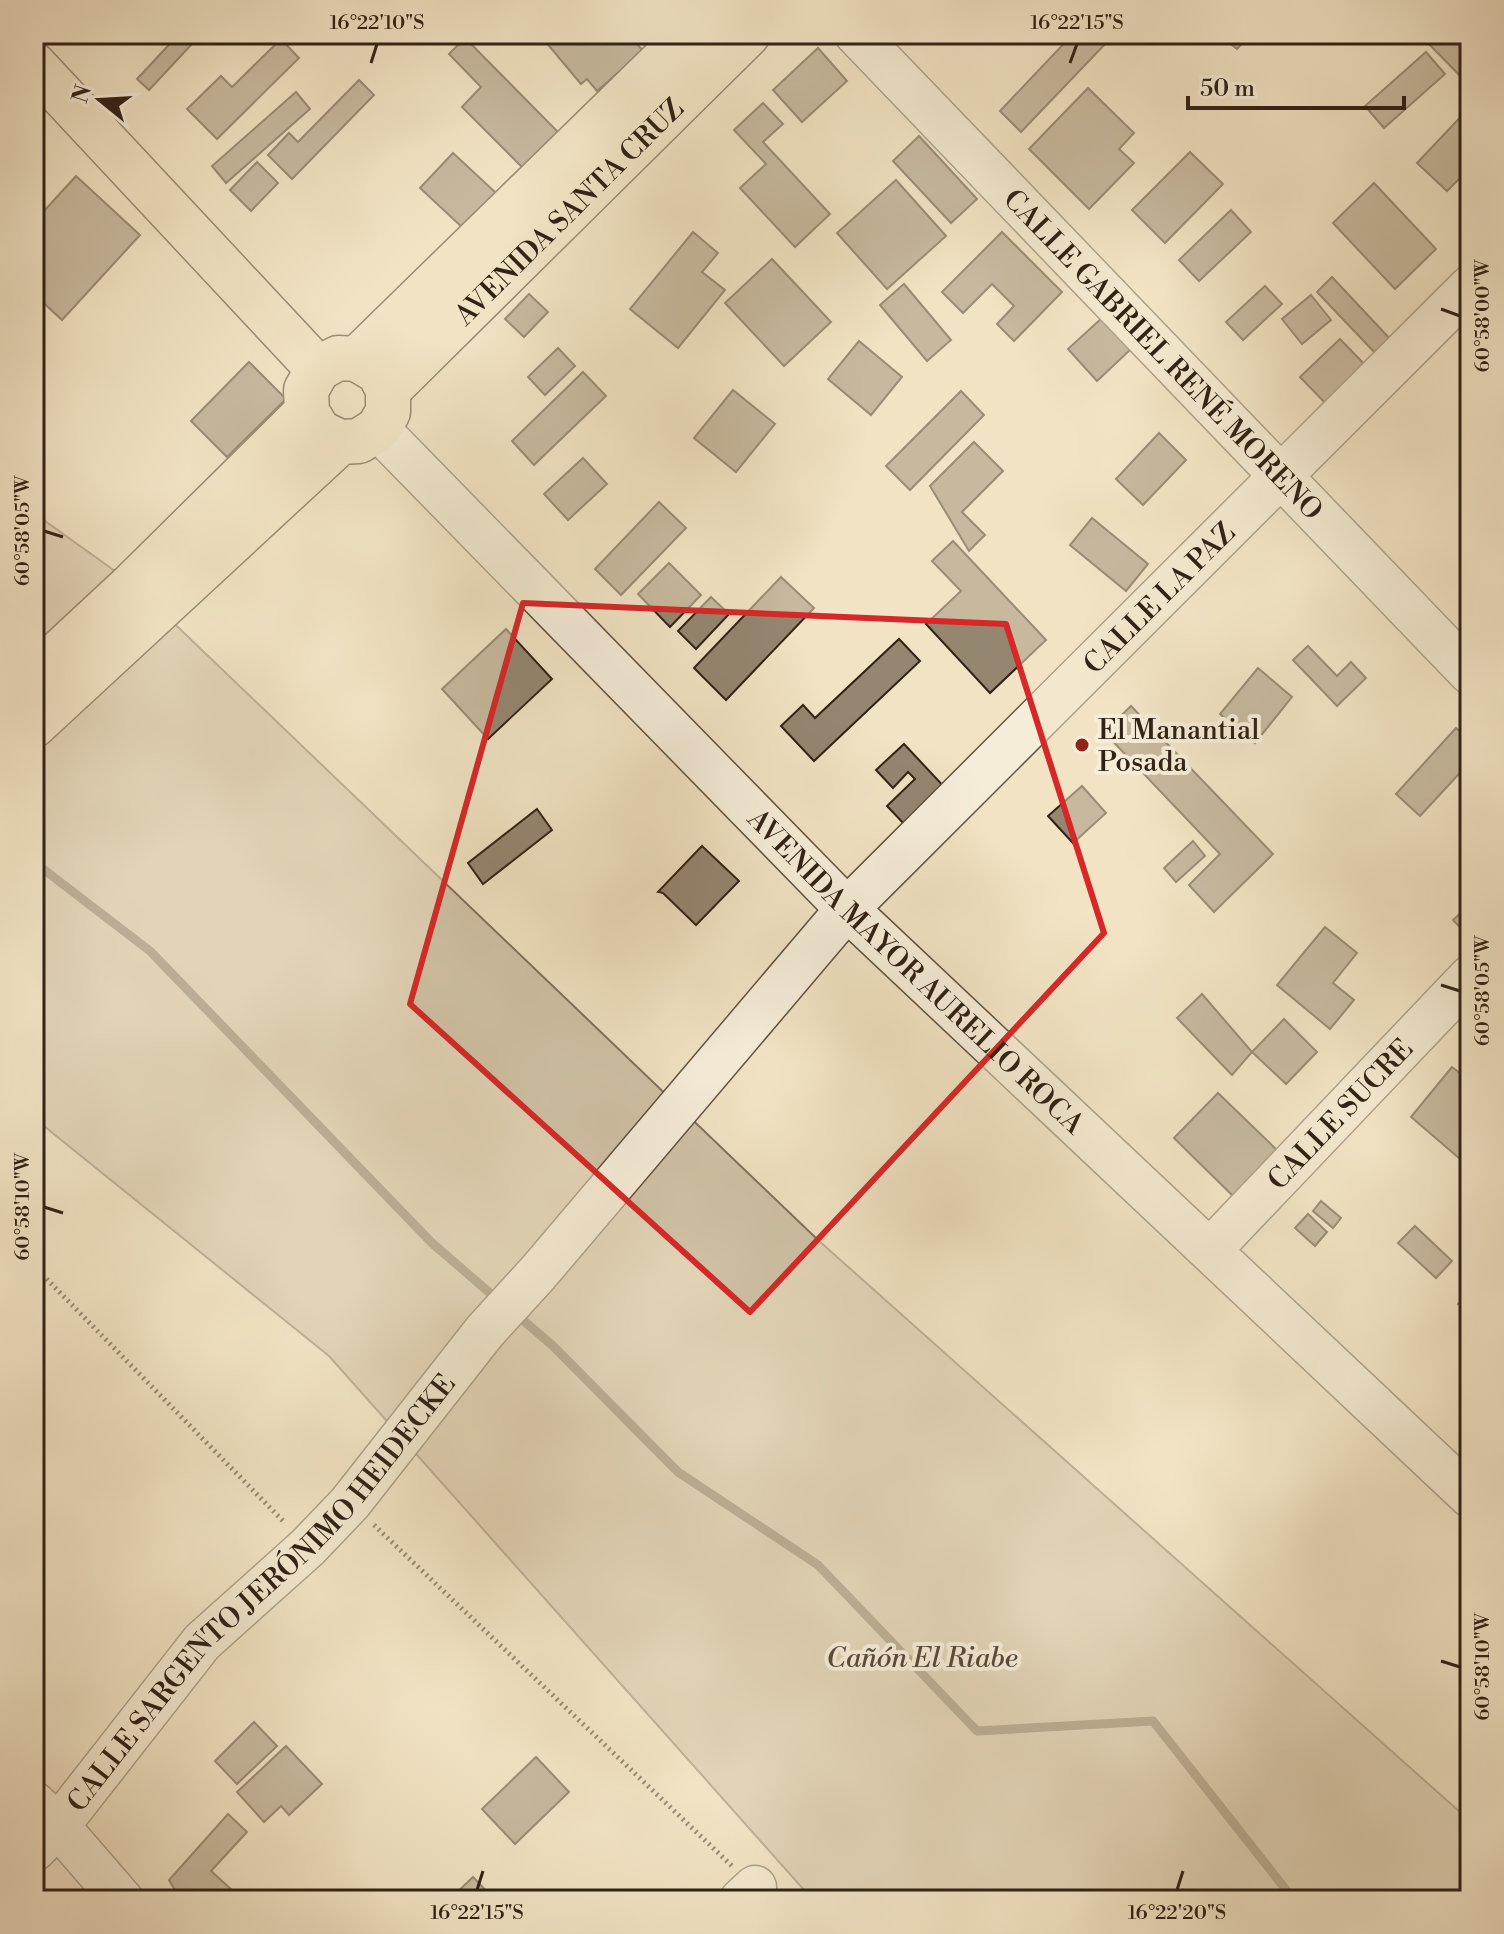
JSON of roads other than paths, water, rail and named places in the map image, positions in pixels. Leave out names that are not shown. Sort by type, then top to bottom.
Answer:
[{"type":"main road","name":"AVENIDA SANTA CRUZ","points":[[307,412],[306,390],[338,364],[690,34]]},
{"type":"main road","name":"AVENIDA SANTA CRUZ","points":[[34,725],[369,420],[748,34]]},
{"type":"main road","points":[[34,65],[338,364],[379,372],[369,420],[319,432],[307,412],[133,584],[34,676]]},
{"type":"street","name":"CALLE GABRIEL RENÉ MORENO","points":[[856,34],[1470,673]]},
{"type":"street","name":"CALLE LA PAZ","points":[[538,1273],[847,909],[1470,287]]},
{"type":"street","name":"AVENIDA MAYOR AURELIO ROCA","points":[[369,420],[847,909],[1470,1496]]},
{"type":"street","name":"CALLE SUCRE","points":[[1210,1250],[1470,977]]},
{"type":"street","name":"CALLE SARGENTO JERÓNIMO HEIDECKE","points":[[42,1826],[202,1642],[308,1547],[350,1503],[485,1331],[538,1273]]},
{"type":"street","points":[[42,1826],[122,1900]]},
{"type":"waterway","points":[[34,862],[150,951],[432,1243],[498,1300]]},
{"type":"waterway","points":[[516,1314],[553,1346],[678,1472],[818,1565],[977,1731],[1153,1721],[1294,1900]]},
{"type":"place","name":"El Manantial Posada","points":[[1082,745]]},
{"type":"park label","name":"Cañón El Riabe","points":[[922,1657]]}]
